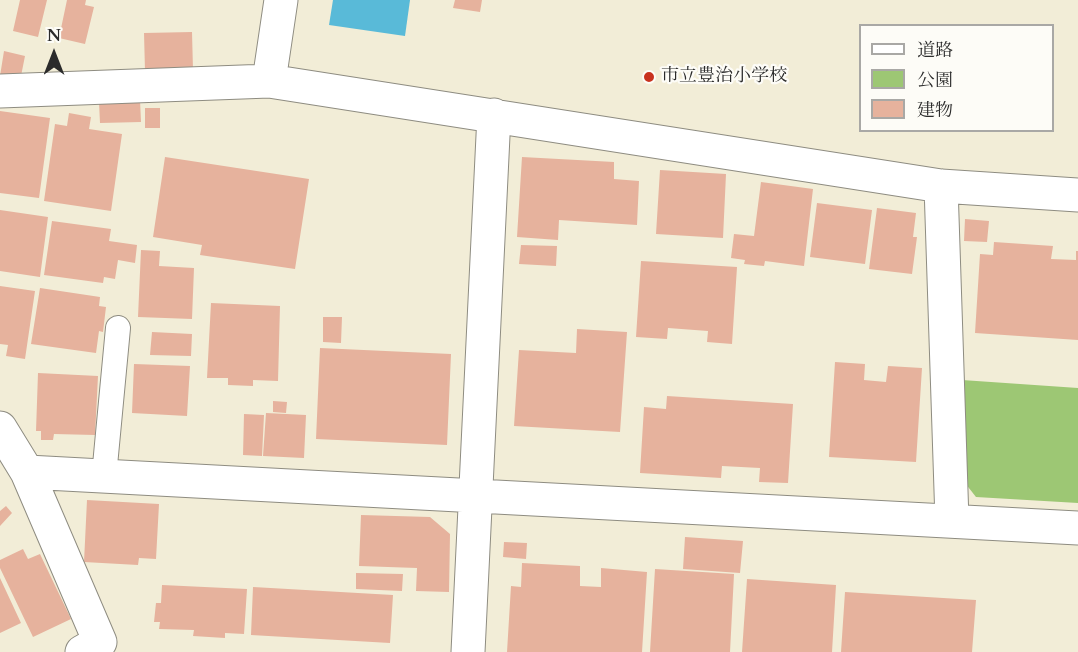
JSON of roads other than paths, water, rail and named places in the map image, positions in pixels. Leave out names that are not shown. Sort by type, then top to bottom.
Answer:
[{"type":"street","points":[[269,81],[281,0]]},
{"type":"street","points":[[0,91],[269,81],[941,186],[1078,195]]},
{"type":"street","points":[[468,652],[494,115]]},
{"type":"street","points":[[941,186],[951,521]]},
{"type":"street","points":[[0,428],[27,472],[100,642],[82,652]]},
{"type":"street","points":[[27,472],[1078,528]]},
{"type":"lane","points":[[104,476],[118,328]]},
{"type":"water","points":[[333,0],[410,0],[405,36],[329,25]]},
{"type":"place","name":"市立豊治小学校","points":[[649,77]]}]
